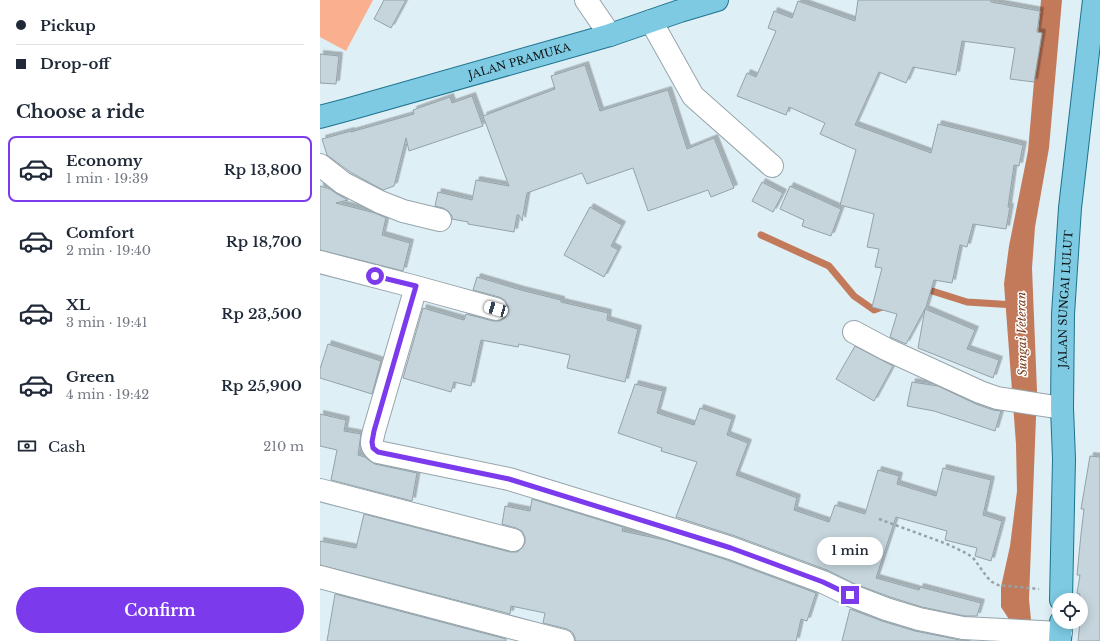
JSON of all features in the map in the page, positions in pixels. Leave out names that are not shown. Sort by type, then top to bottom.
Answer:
[{"type":"main road","name":"JALAN PRAMUKA","points":[[320,117],[610,35],[717,0]]},
{"type":"main road","name":"JALAN SUNGAI LULUT","points":[[1061,593],[1064,458],[1062,408],[1063,314],[1070,208],[1094,0]]},
{"type":"street","points":[[586,0],[610,35]]},
{"type":"street","points":[[651,21],[692,96],[772,166]]},
{"type":"street","points":[[320,164],[343,183],[380,202],[403,211],[440,220]]},
{"type":"street","points":[[320,262],[416,286],[496,309]]},
{"type":"street","points":[[416,286],[374,431],[372,442],[373,448],[378,452],[509,479],[731,548],[823,582],[850,595],[919,619],[979,630],[1038,633],[1061,632]]},
{"type":"street","points":[[854,332],[886,349],[997,398],[1062,408]]},
{"type":"street","points":[[320,490],[513,540]]},
{"type":"street","points":[[320,577],[563,641]]},
{"type":"path","points":[[879,519],[946,544],[968,554],[974,559],[987,577],[998,585],[1037,588]]},
{"type":"shaded area","points":[[320,0],[373,0],[346,51],[320,37]]},
{"type":"water","name":"Sungai Veteran","points":[[1041,0],[1062,0],[1049,148],[1035,227],[1032,268],[1037,391],[1029,599],[1033,641],[1016,630],[1001,607],[1001,587],[1010,546],[1017,491],[1016,444],[1004,284],[1009,246],[1028,151]]},
{"type":"building","points":[[384,0],[406,0],[391,28],[374,19]]},
{"type":"building","points":[[858,0],[991,0],[991,2],[1040,11],[1037,32],[1042,33],[1034,82],[1010,79],[1015,48],[962,41],[956,75],[913,67],[906,83],[879,72],[855,125],[931,153],[938,124],[1023,145],[1019,166],[1014,165],[1008,207],[1010,207],[1006,229],[973,224],[967,247],[960,245],[952,283],[934,280],[926,307],[906,344],[890,337],[897,314],[872,307],[882,268],[875,267],[879,249],[867,247],[874,214],[840,205],[856,150],[820,134],[825,123],[789,107],[786,115],[737,96],[747,73],[756,77],[776,31],[768,28],[774,11],[792,18],[798,1],[855,21]]},
{"type":"building","points":[[320,54],[339,56],[336,84],[320,83]]},
{"type":"building","points":[[585,65],[600,111],[668,90],[687,149],[714,138],[734,188],[711,197],[708,190],[648,211],[633,168],[587,184],[582,173],[527,193],[522,221],[519,215],[517,215],[514,232],[468,224],[468,222],[452,219],[452,216],[448,211],[435,206],[438,192],[472,200],[476,180],[509,186],[483,116],[555,89],[551,76]]},
{"type":"building","points":[[472,96],[483,126],[409,151],[406,138],[394,186],[383,190],[350,172],[327,155],[322,139],[414,114],[413,110],[450,97],[452,103]]},
{"type":"building","points":[[762,182],[783,193],[773,212],[752,201]]},
{"type":"building","points":[[320,186],[330,189],[348,200],[336,203],[375,213],[386,218],[382,235],[410,243],[403,271],[320,250]]},
{"type":"building","points":[[790,186],[841,209],[831,236],[802,226],[804,220],[780,209]]},
{"type":"building","points":[[590,207],[622,225],[611,246],[618,250],[604,277],[564,255]]},
{"type":"building","points":[[477,277],[561,300],[561,302],[608,313],[607,320],[638,329],[625,382],[567,368],[570,355],[519,344],[518,347],[481,340],[471,386],[454,382],[451,392],[403,378],[423,308],[464,320],[466,314],[493,321],[500,321],[505,318],[508,312],[508,306],[505,300],[473,290]]},
{"type":"building","points":[[925,309],[975,330],[967,349],[999,360],[993,378],[918,348]]},
{"type":"building","points":[[328,344],[381,361],[372,394],[320,378],[320,369]]},
{"type":"building","points":[[855,346],[893,366],[874,401],[836,379]]},
{"type":"building","points":[[912,382],[938,386],[976,404],[1001,411],[995,431],[934,411],[907,406]]},
{"type":"building","points":[[635,384],[663,391],[657,413],[694,425],[700,408],[732,419],[727,435],[748,443],[736,475],[797,498],[794,510],[829,522],[835,505],[865,514],[878,470],[899,476],[897,484],[936,496],[943,468],[991,480],[983,515],[1002,521],[991,561],[975,556],[977,548],[945,540],[947,531],[896,517],[876,578],[919,590],[920,587],[981,603],[977,616],[965,616],[922,607],[890,597],[855,584],[827,570],[735,536],[676,517],[697,462],[661,451],[662,448],[618,433]]},
{"type":"building","points":[[320,414],[346,420],[344,431],[361,434],[358,455],[365,457],[375,464],[417,473],[412,501],[331,480],[337,450],[320,446]]},
{"type":"building","points":[[1090,456],[1100,457],[1100,641],[1078,641],[1079,629],[1088,629],[1088,593],[1077,593],[1080,575],[1077,575],[1084,509],[1081,509]]},
{"type":"building","points":[[532,499],[623,527],[622,531],[665,540],[727,560],[816,593],[807,621],[801,619],[796,641],[575,641],[575,637],[572,632],[567,629],[543,623],[545,613],[511,606],[510,614],[320,565],[320,541],[356,548],[364,514],[510,552],[517,552],[525,543],[525,537],[522,531],[502,524],[505,506],[530,511]]},
{"type":"building","points":[[335,594],[506,639],[506,641],[327,641]]},
{"type":"building","points":[[850,609],[915,631],[971,641],[842,641]]},
{"type":"waterway","points":[[761,235],[829,266],[854,296],[874,310],[885,306]]},
{"type":"waterway","name":"Sungai Veteran","points":[[923,292],[929,290],[967,302],[1015,305]]},
{"type":"route","points":[[375,276],[416,286],[374,431],[372,442],[373,448],[378,452],[509,479],[731,548],[823,582],[850,595]]}]
